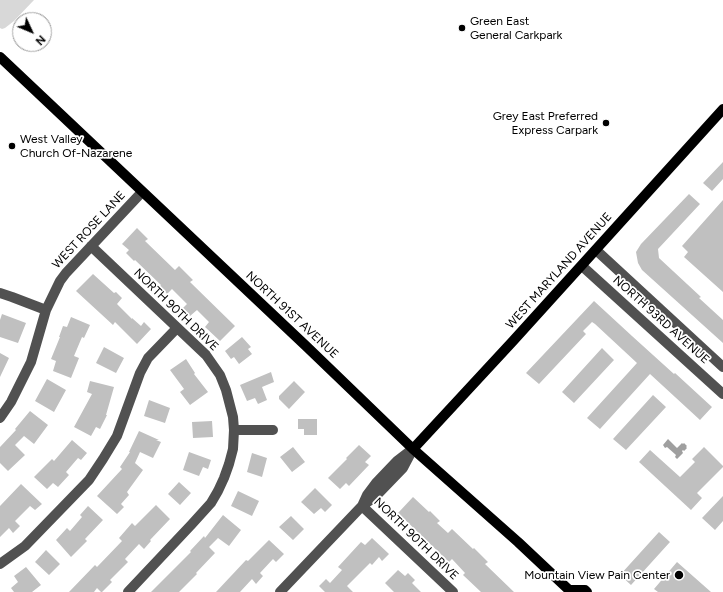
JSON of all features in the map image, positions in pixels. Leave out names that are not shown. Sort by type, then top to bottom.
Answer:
[{"type":"main road","name":"NORTH 91ST AVENUE","points":[[0,57],[413,449],[518,542],[568,591],[585,590],[587,592]]},
{"type":"main road","name":"WEST MARYLAND AVENUE","points":[[413,449],[582,266],[723,109]]},
{"type":"street","name":"WEST ROSE LANE","points":[[0,418],[11,402],[31,362],[46,310],[63,277],[142,192]]},
{"type":"street","name":"NORTH 90TH DRIVE","points":[[91,246],[206,355],[220,375],[226,390],[233,417],[234,430],[229,464],[218,491],[192,524],[128,592]]},
{"type":"street","name":"NORTH 93RD AVENUE","points":[[596,250],[723,367]]},
{"type":"street","name":"NORTH 93RD AVENUE","points":[[582,266],[723,394]]},
{"type":"street","points":[[0,293],[46,310]]},
{"type":"street","points":[[0,564],[25,546],[89,480],[116,436],[140,373],[148,358],[177,328]]},
{"type":"street","points":[[234,430],[273,430]]},
{"type":"street","name":"WEST MARYLAND AVENUE","points":[[280,592],[362,506],[367,495],[376,483],[397,461],[413,449]]},
{"type":"street","name":"NORTH 90TH DRIVE","points":[[362,506],[453,592]]},
{"type":"shaded area","points":[[0,0],[34,0],[23,12],[12,12],[12,23],[5,28],[0,28]]},
{"type":"shaded area","points":[[668,439],[677,448],[682,443],[687,446],[687,448],[682,451],[683,453],[677,459],[675,457],[676,455],[663,445]]},
{"type":"building","points":[[723,162],[723,179],[712,191],[703,183]]},
{"type":"building","points":[[689,194],[700,204],[658,249],[659,258],[701,297],[699,298],[723,320],[723,343],[642,270],[638,263],[636,252],[641,244]]},
{"type":"building","points":[[723,200],[723,292],[684,257],[688,252],[682,246]]},
{"type":"building","points":[[137,228],[148,239],[145,241],[175,270],[179,266],[193,280],[190,282],[235,326],[220,341],[205,327],[209,322],[197,310],[190,316],[183,308],[187,304],[172,289],[167,294],[160,286],[161,285],[126,253],[129,250],[122,244]]},
{"type":"building","points":[[93,274],[114,293],[116,292],[122,298],[117,304],[132,319],[141,326],[144,322],[151,329],[137,344],[115,322],[113,325],[76,291]]},
{"type":"building","points":[[594,301],[712,407],[700,420],[650,374],[600,429],[587,418],[637,363],[592,322],[583,331],[586,334],[539,384],[526,373]]},
{"type":"building","points":[[2,314],[26,323],[18,343],[0,337],[0,320]]},
{"type":"building","points":[[71,317],[90,325],[84,338],[82,337],[74,356],[79,358],[71,378],[53,371],[56,361],[51,359],[63,326],[67,327]]},
{"type":"building","points":[[242,337],[251,347],[248,349],[252,354],[239,364],[234,357],[231,359],[225,351]]},
{"type":"building","points":[[104,347],[124,358],[116,373],[96,363]]},
{"type":"building","points":[[602,348],[614,360],[574,403],[562,392]]},
{"type":"building","points":[[0,353],[9,358],[0,377]]},
{"type":"building","points":[[186,359],[195,373],[194,374],[208,392],[190,405],[180,392],[184,389],[170,370]]},
{"type":"building","points":[[271,372],[274,382],[262,387],[267,400],[258,404],[255,398],[247,401],[240,385]]},
{"type":"building","points":[[47,379],[66,390],[54,412],[35,401]]},
{"type":"building","points":[[90,381],[114,387],[107,415],[100,429],[96,427],[91,436],[74,427],[92,394],[87,392]]},
{"type":"building","points":[[294,381],[305,392],[289,409],[279,399],[279,396]]},
{"type":"building","points":[[653,395],[666,407],[626,450],[613,439]]},
{"type":"building","points":[[149,400],[170,408],[165,423],[144,416]]},
{"type":"building","points":[[30,411],[48,425],[34,444],[24,436],[15,445],[25,455],[8,471],[0,463],[0,447],[16,430],[15,429]]},
{"type":"building","points":[[298,419],[317,419],[317,435],[304,435],[304,429],[298,429]]},
{"type":"building","points":[[212,421],[213,437],[193,438],[192,422]]},
{"type":"building","points":[[139,431],[161,442],[153,458],[140,452],[135,463],[143,470],[127,492],[129,495],[121,504],[124,507],[117,514],[97,496],[122,469],[120,467],[130,452]]},
{"type":"building","points":[[72,440],[87,453],[81,460],[78,458],[66,472],[69,475],[58,487],[53,483],[47,489],[34,477],[52,459],[54,461]]},
{"type":"building","points":[[359,445],[371,456],[365,462],[369,465],[349,486],[346,483],[340,489],[328,478]]},
{"type":"building","points":[[293,447],[305,462],[292,472],[280,457]]},
{"type":"building","points":[[704,447],[723,467],[697,493],[702,498],[691,510],[639,462],[650,450],[680,477],[695,462],[692,459]]},
{"type":"building","points":[[189,452],[211,460],[208,469],[203,467],[199,476],[183,470]]},
{"type":"building","points":[[252,453],[267,458],[262,477],[247,472]]},
{"type":"building","points":[[179,482],[191,493],[180,505],[168,494]]},
{"type":"building","points":[[21,484],[42,504],[35,510],[30,506],[15,521],[20,526],[13,533],[9,528],[0,537],[0,506]]},
{"type":"building","points":[[315,488],[332,505],[325,512],[321,508],[314,514],[301,502]]},
{"type":"building","points":[[238,491],[259,501],[252,516],[231,506]]},
{"type":"building","points":[[723,496],[723,521],[715,530],[702,518]]},
{"type":"building","points":[[413,497],[440,521],[437,523],[448,533],[452,529],[473,549],[474,548],[488,562],[485,564],[514,592],[481,592],[463,575],[465,573],[452,559],[449,562],[398,513]]},
{"type":"building","points":[[156,505],[170,519],[150,540],[151,541],[144,549],[139,544],[125,559],[128,562],[110,580],[112,582],[102,592],[97,588],[94,592],[69,592],[95,565],[97,567],[122,541],[119,538],[132,523],[135,526]]},
{"type":"building","points":[[88,506],[103,520],[85,539],[87,541],[71,557],[56,540],[67,528],[70,531],[82,517],[80,515]]},
{"type":"building","points":[[223,515],[241,530],[229,546],[218,538],[209,547],[215,553],[179,592],[151,592],[191,552],[190,551],[204,536],[205,538]]},
{"type":"building","points":[[291,516],[304,529],[293,540],[279,527]]},
{"type":"building","points":[[659,532],[670,542],[631,585],[620,575]]},
{"type":"building","points":[[372,538],[389,554],[382,561],[379,557],[372,565],[370,563],[347,586],[353,592],[325,592],[319,586],[326,579],[330,583],[342,570],[338,567],[361,542],[365,545]]},
{"type":"building","points":[[269,540],[284,554],[276,562],[273,559],[260,573],[263,576],[256,584],[252,579],[240,592],[216,592],[246,560],[248,561]]},
{"type":"building","points":[[46,550],[60,564],[49,575],[35,562]]},
{"type":"building","name":"Mountain View Pain Center","points":[[677,562],[711,592],[658,592],[654,589]]},
{"type":"building","points":[[26,567],[41,585],[32,592],[14,592],[11,588],[18,582],[14,576]]},
{"type":"building","points":[[398,570],[405,576],[408,573],[415,580],[412,583],[421,592],[394,592],[385,583]]},
{"type":"place","name":"Green East General Carkpark","points":[[462,28]]},
{"type":"place","name":"Grey East Preferred Express Carpark","points":[[606,123]]},
{"type":"place","name":"West Valley Church Of-Nazarene","points":[[12,146]]},
{"type":"place","name":"Mountain View Pain Center","points":[[679,575]]}]
